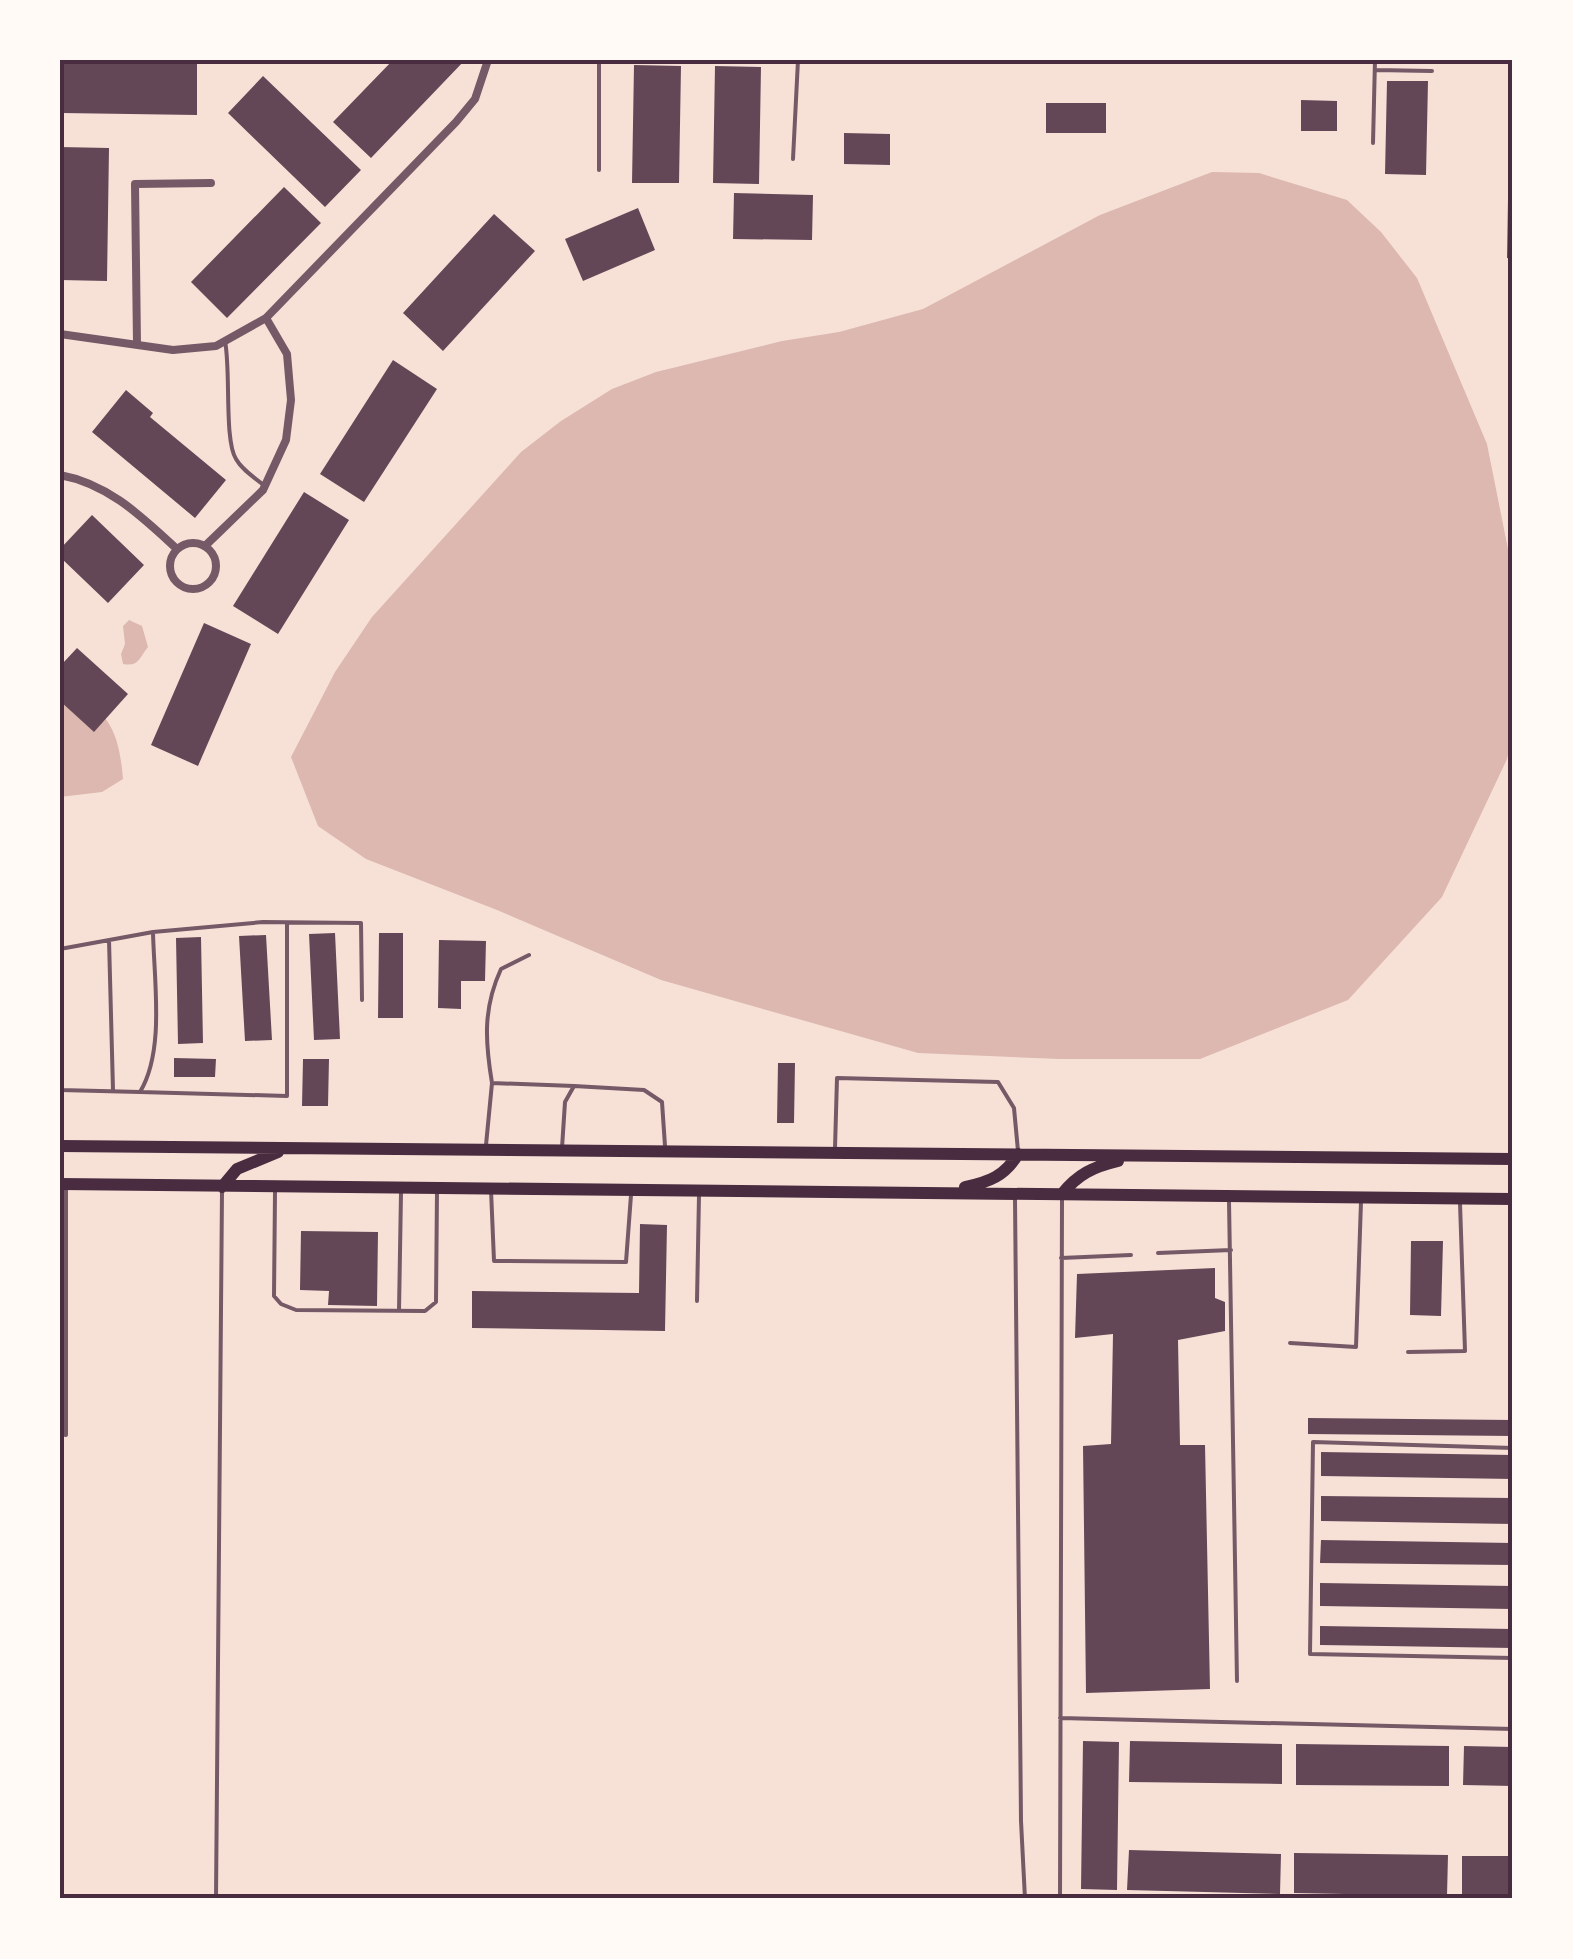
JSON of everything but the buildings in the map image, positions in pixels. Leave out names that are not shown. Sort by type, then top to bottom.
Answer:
[{"type":"main road","points":[[60,1146],[1513,1159]]},
{"type":"main road","points":[[222,1186],[237,1169],[256,1159],[295,1148]]},
{"type":"main road","points":[[938,1192],[987,1182],[1009,1170],[1018,1154]]},
{"type":"main road","points":[[1062,1194],[1076,1176],[1140,1156]]},
{"type":"main road","points":[[63,1184],[1513,1199]]},
{"type":"street","points":[[60,334],[173,350],[216,346],[266,318],[456,122],[475,99],[488,60]]},
{"type":"street","points":[[137,344],[136,184],[212,183]]},
{"type":"street","points":[[204,546],[265,486],[286,440],[291,400],[287,354],[266,318]]},
{"type":"street","points":[[60,475],[122,500],[177,549]]},
{"type":"street","points":[[189,543],[204,546],[213,554],[216,570],[208,584],[196,590],[181,586],[170,572],[177,549],[189,543]]},
{"type":"lane","points":[[599,60],[599,170]]},
{"type":"lane","points":[[794,159],[798,60]]},
{"type":"lane","points":[[1374,143],[1375,60]]},
{"type":"lane","points":[[1375,70],[1432,70]]},
{"type":"lane","points":[[224,341],[230,365],[230,444],[236,460],[265,486]]},
{"type":"lane","points":[[60,1074],[60,1090],[287,1096],[287,923]]},
{"type":"lane","points":[[60,949],[153,932],[287,923],[361,923],[362,1000]]},
{"type":"lane","points":[[140,1092],[150,1076],[155,1052],[153,932]]},
{"type":"lane","points":[[109,940],[113,1092]]},
{"type":"lane","points":[[486,1149],[492,1083],[487,1003],[501,969],[529,955]]},
{"type":"lane","points":[[834,1153],[837,1078],[847,1078],[998,1082],[1014,1108],[1018,1154]]},
{"type":"lane","points":[[492,1083],[644,1090],[662,1102],[665,1151]]},
{"type":"lane","points":[[562,1150],[566,1102],[574,1086]]},
{"type":"lane","points":[[60,1434],[66,1435],[63,1184]]},
{"type":"lane","points":[[216,1899],[222,1186]]},
{"type":"lane","points":[[275,1187],[274,1296],[281,1304],[296,1310],[425,1312],[436,1302],[437,1188]]},
{"type":"lane","points":[[399,1311],[401,1188]]},
{"type":"lane","points":[[491,1189],[494,1261],[626,1262],[632,1190]]},
{"type":"lane","points":[[698,1300],[699,1190]]},
{"type":"lane","points":[[1015,1194],[1024,1899]]},
{"type":"lane","points":[[1060,1899],[1062,1194]]},
{"type":"lane","points":[[1229,1196],[1237,1681]]},
{"type":"lane","points":[[1290,1343],[1356,1347],[1361,1197]]},
{"type":"lane","points":[[1408,1352],[1465,1351],[1460,1198]]},
{"type":"lane","points":[[1158,1254],[1230,1250]]},
{"type":"lane","points":[[1061,1258],[1131,1254]]},
{"type":"lane","points":[[1513,1448],[1314,1442],[1310,1654],[1513,1658]]},
{"type":"lane","points":[[1060,1718],[1513,1729]]},
{"type":"shaded area","points":[[1212,172],[1259,173],[1347,200],[1381,232],[1417,278],[1487,444],[1509,554],[1513,581],[1513,732],[1507,759],[1442,897],[1348,1000],[1200,1059],[918,1053],[661,980],[366,859],[318,826],[291,757],[335,672],[372,617],[521,452],[561,421],[612,389],[656,372],[782,341],[839,332],[923,309],[1100,215]]},
{"type":"shaded area","points":[[129,620],[142,626],[148,647],[138,661],[128,665],[123,664],[121,654],[125,644],[123,626]]},
{"type":"shaded area","points":[[60,676],[98,709],[117,742],[123,779],[102,792],[60,797]]}]
